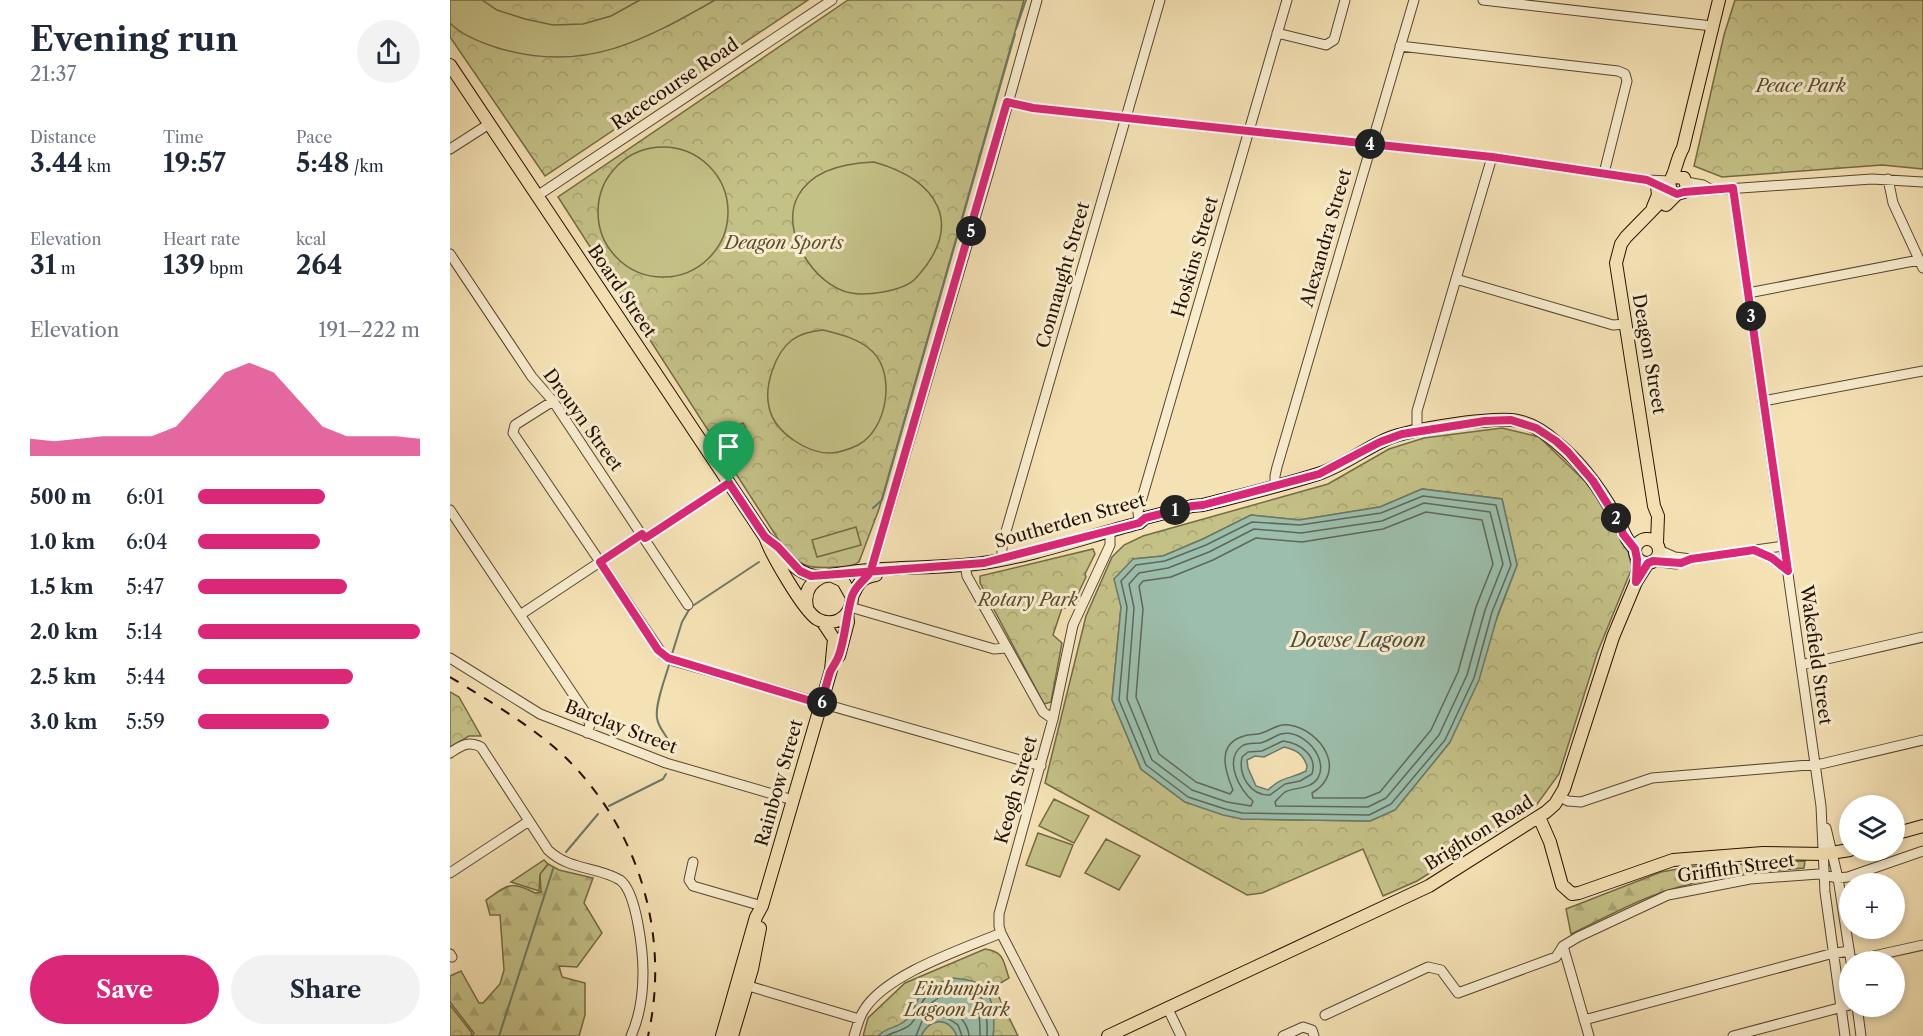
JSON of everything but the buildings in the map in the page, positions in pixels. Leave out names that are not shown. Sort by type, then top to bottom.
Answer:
[{"type":"main road","points":[[1677,186],[1677,158],[1683,148],[1719,0]]},
{"type":"main road","name":"Board Street","points":[[450,65],[765,537],[771,553],[807,607]]},
{"type":"main road","points":[[1649,213],[1658,195],[1652,183]]},
{"type":"main road","name":"Deagon Street","points":[[1560,797],[1574,761],[1613,638],[1647,550],[1654,506],[1616,273],[1618,253],[1626,237],[1649,213],[1654,215],[1677,186]]},
{"type":"main road","name":"Southerden Street","points":[[826,576],[919,573],[936,568],[1002,559],[1139,523],[1145,518],[1319,474],[1390,438],[1417,431],[1502,420],[1521,422],[1536,428],[1556,441],[1593,481],[1620,524],[1623,534],[1647,550]]},
{"type":"main road","name":"Board Street","points":[[765,537],[778,547],[800,571],[811,576],[826,576]]},
{"type":"main road","points":[[850,606],[843,581],[826,576],[811,584],[806,596],[807,607],[816,619],[836,621],[850,606],[862,580],[870,573]]},
{"type":"main road","name":"Rainbow Street","points":[[831,670],[839,657],[850,606]]},
{"type":"main road","name":"Rainbow Street","points":[[732,1036],[756,917],[762,906],[831,670],[835,644],[832,634],[822,621]]},
{"type":"main road","name":"Brighton Road","points":[[1108,1036],[1429,886],[1539,817],[1556,804],[1560,797]]},
{"type":"main road","points":[[1539,817],[1550,842],[1562,885],[1572,894],[1673,860],[1839,850]]},
{"type":"main road","points":[[1905,831],[1923,826]]},
{"type":"main road","points":[[1827,851],[1839,847]]},
{"type":"main road","name":"Rainbow Street","points":[[722,1036],[742,984]]},
{"type":"street","name":"Racecourse Road","points":[[537,196],[832,0]]},
{"type":"street","points":[[870,573],[1037,0]]},
{"type":"street","name":"Connaught Street","points":[[1002,559],[1002,545],[1160,0]]},
{"type":"street","name":"Hoskins Street","points":[[1139,523],[1138,512],[1287,0]]},
{"type":"street","points":[[1277,33],[1326,45],[1334,40],[1346,0]]},
{"type":"street","name":"Alexandra Street","points":[[1275,486],[1275,476],[1370,144],[1414,0]]},
{"type":"street","points":[[1483,0],[1712,26]]},
{"type":"street","points":[[1400,46],[1618,71],[1625,74],[1627,81],[1604,173]]},
{"type":"street","points":[[1007,102],[1033,108],[1492,157],[1604,173],[1652,183],[1710,189],[1888,179],[1923,182]]},
{"type":"street","points":[[450,149],[489,124]]},
{"type":"street","points":[[1417,431],[1417,411],[1492,157]]},
{"type":"street","points":[[1748,293],[1921,264],[1893,204],[1888,179]]},
{"type":"street","name":"Wakefield Street","points":[[1733,188],[1827,851]]},
{"type":"street","name":"Drouyn Street","points":[[450,254],[532,377],[553,401],[688,605]]},
{"type":"street","points":[[1456,279],[1613,325],[1626,324]]},
{"type":"street","points":[[1764,401],[1923,371]]},
{"type":"street","points":[[553,401],[515,425],[513,433],[658,650],[668,658],[1041,766]]},
{"type":"street","points":[[520,615],[600,562],[729,483]]},
{"type":"street","points":[[450,510],[587,715],[590,723],[587,733]]},
{"type":"street","points":[[1053,719],[1073,625],[1110,545],[1110,531]]},
{"type":"street","points":[[1647,550],[1691,559],[1784,546]]},
{"type":"street","points":[[1754,550],[1772,558],[1788,571]]},
{"type":"street","name":"Keogh Street","points":[[965,565],[967,576],[1006,648],[1043,712],[1053,719],[998,920],[1001,933],[1054,1036]]},
{"type":"street","points":[[850,606],[994,649],[1006,648]]},
{"type":"street","points":[[1801,665],[1923,638]]},
{"type":"street","name":"Barclay Street","points":[[450,658],[540,714],[666,763],[792,800]]},
{"type":"street","name":"Brighton Road","points":[[1560,797],[1568,801],[1581,802],[1659,777],[1815,765],[1923,740]]},
{"type":"street","points":[[450,753],[465,743],[474,743],[481,747],[529,821],[555,856],[566,863],[618,879],[627,887],[635,912],[643,973],[636,1034]]},
{"type":"street","points":[[450,873],[529,821]]},
{"type":"street","points":[[1827,851],[1825,892],[1839,980]]},
{"type":"street","points":[[1827,851],[1838,878],[1849,951]]},
{"type":"street","points":[[1838,878],[1848,877],[1923,851]]},
{"type":"street","points":[[693,862],[689,880],[693,886],[762,906]]},
{"type":"street","name":"Griffith Street","points":[[1324,1015],[1428,967],[1441,970],[1458,993],[1556,957],[1563,946],[1578,937],[1668,895],[1749,879],[1825,874],[1838,878]]},
{"type":"street","points":[[854,1036],[859,1019],[868,1004],[902,977],[1001,933]]},
{"type":"street","points":[[1889,951],[1923,945]]},
{"type":"street","points":[[1563,946],[1589,1036]]},
{"type":"street","points":[[1584,1020],[1833,953],[1839,955]]},
{"type":"street","points":[[742,984],[859,1019]]},
{"type":"street","points":[[1167,1007],[1181,1036]]},
{"type":"street","points":[[1732,1036],[1839,1008]]},
{"type":"street","points":[[1845,1017],[1845,1036]]},
{"type":"street","points":[[1859,1017],[1862,1036]]},
{"type":"street","points":[[1283,1036],[1303,1027],[1311,1030],[1314,1036]]},
{"type":"green space","points":[[450,0],[808,0],[545,176],[450,37]]},
{"type":"green space","points":[[450,0],[482,0],[497,10],[553,25],[583,24],[611,16],[640,0],[715,0],[637,40],[585,55],[558,57],[529,55],[498,48],[466,35],[450,23]]},
{"type":"green space","name":"Deagon Sports","points":[[848,0],[1024,0],[879,509],[859,562],[845,567],[823,568],[802,563],[778,539],[558,197]]},
{"type":"green space","name":"Peace Park","points":[[1735,0],[1923,0],[1923,169],[1882,165],[1722,177],[1694,166],[1724,35]]},
{"type":"green space","points":[[663,147],[688,152],[709,166],[723,187],[728,212],[723,237],[709,258],[688,272],[663,277],[638,272],[617,258],[603,237],[598,212],[603,187],[617,166],[638,152]]},
{"type":"green space","points":[[874,162],[914,180],[928,192],[937,206],[941,222],[939,239],[931,258],[909,284],[883,292],[855,294],[837,288],[824,280],[813,268],[797,240],[793,225],[793,210],[804,187],[821,174],[841,166]]},
{"type":"green space","points":[[823,330],[843,335],[868,347],[880,362],[886,388],[882,415],[868,438],[852,448],[832,453],[812,450],[793,440],[777,425],[768,399],[772,370],[786,346],[803,334]]},
{"type":"green space","points":[[743,423],[749,435],[736,442],[730,430]]},
{"type":"green space","points":[[1502,428],[1539,437],[1589,485],[1628,551],[1632,568],[1598,651],[1559,774],[1535,807],[1417,881],[1383,896],[1363,849],[1262,893],[1247,895],[1045,783],[1086,616],[1112,557],[1124,545],[1143,536],[1328,484],[1389,449],[1424,438]],"holes":[[[1422,489],[1502,499],[1517,565],[1450,742],[1395,810],[1370,821],[1242,819],[1185,802],[1141,769],[1112,700],[1121,607],[1133,559],[1163,556],[1251,515],[1299,520],[1380,507]]]},
{"type":"green space","points":[[856,527],[861,545],[817,557],[812,540]]},
{"type":"green space","name":"Rotary Park","points":[[1093,549],[1095,554],[1085,574],[1086,577],[1072,606],[1062,608],[1053,635],[1062,643],[1051,702],[1044,704],[980,583],[980,576]]},
{"type":"green space","points":[[450,692],[459,697],[481,736],[469,736],[450,747]]},
{"type":"green space","points":[[1054,799],[1089,816],[1074,843],[1039,826]]},
{"type":"green space","points":[[1038,833],[1073,845],[1060,877],[1026,865]]},
{"type":"green space","points":[[1106,839],[1140,856],[1119,890],[1085,873]]},
{"type":"green space","points":[[544,860],[548,864],[540,874],[539,891],[511,882]]},
{"type":"green space","points":[[1805,861],[1804,868],[1733,876],[1698,882],[1663,892],[1571,934],[1566,909],[1661,872],[1689,867]]},
{"type":"green space","points":[[548,864],[559,870],[593,878],[584,903],[602,933],[577,967],[559,966],[562,977],[585,983],[585,1015],[579,1036],[472,1036],[474,1033],[450,1002],[450,976],[461,971],[479,1003],[483,1003],[500,984],[504,970],[500,915],[490,915],[486,900],[509,886],[520,886],[535,893],[541,892],[540,874]]},
{"type":"green space","name":"Einbunpin Lagoon Park","points":[[985,949],[996,952],[1004,962],[1009,978],[994,987],[1018,1036],[863,1036],[868,1018],[905,983]]},
{"type":"green space","points":[[450,1005],[472,1033],[471,1036],[450,1036]]},
{"type":"water","name":"Dowse Lagoon","points":[[1422,489],[1502,499],[1517,565],[1498,614],[1479,680],[1450,742],[1395,810],[1370,821],[1242,819],[1185,802],[1141,769],[1112,700],[1121,607],[1114,579],[1133,559],[1163,556],[1251,515],[1299,520],[1380,507]],"holes":[[[1284,747],[1296,751],[1304,758],[1306,771],[1283,780],[1268,790],[1256,786],[1247,760],[1255,756],[1264,757]]]},
{"type":"water","points":[[952,978],[974,982],[985,989],[993,1009],[993,1036],[957,1036],[949,1025],[939,1022],[929,1026],[921,1036],[878,1036],[909,1017],[922,992]]},
{"type":"waterway","points":[[1016,29],[1026,0]]},
{"type":"waterway","points":[[873,508],[882,500],[1015,34]]},
{"type":"waterway","points":[[694,605],[759,562]]},
{"type":"waterway","points":[[672,654],[682,622],[690,608]]},
{"type":"waterway","points":[[669,665],[659,699],[657,718],[670,743],[672,754]]},
{"type":"waterway","points":[[609,806],[663,779],[666,774]]},
{"type":"waterway","points":[[566,852],[598,814]]},
{"type":"waterway","points":[[499,1036],[553,869]]},
{"type":"railway","points":[[450,677],[508,713],[563,755],[589,784],[611,815],[629,849],[642,884],[651,921],[655,959],[654,998],[648,1036]]},
{"type":"route","points":[[729,483],[647,537],[645,538],[642,534],[600,562],[663,655],[674,661],[821,704],[831,670],[839,657],[852,597],[858,584],[869,576],[871,570],[886,523],[1007,102],[1033,108],[1492,157],[1647,180],[1677,194],[1733,188],[1788,571],[1776,560],[1754,550],[1691,559],[1676,564],[1653,561],[1648,563],[1636,582],[1635,549],[1623,534],[1620,524],[1593,481],[1556,441],[1536,428],[1511,420],[1485,421],[1402,434],[1380,442],[1319,474],[1145,518],[1139,523],[1002,559],[936,568],[919,566],[893,568],[871,570],[842,573],[822,577],[805,574],[765,537],[729,483]]}]
